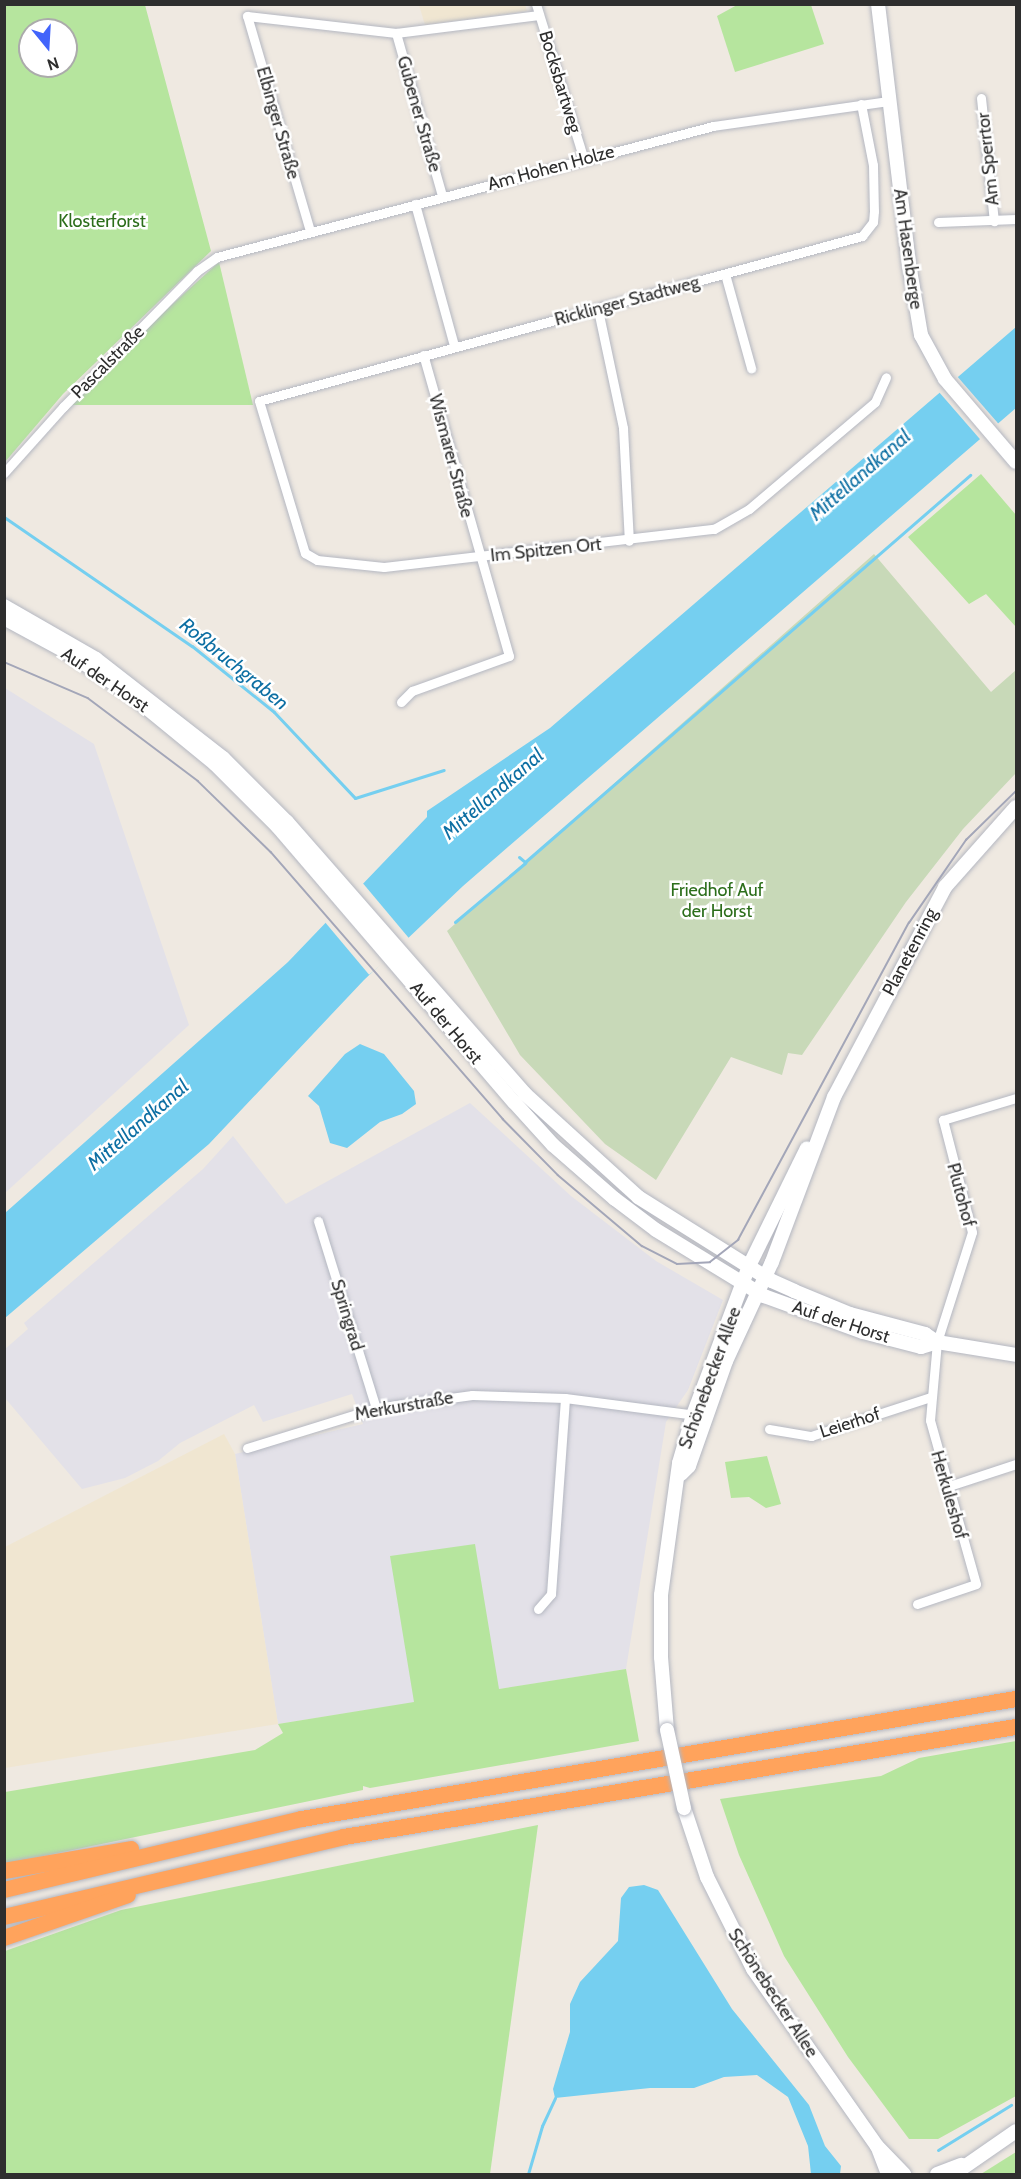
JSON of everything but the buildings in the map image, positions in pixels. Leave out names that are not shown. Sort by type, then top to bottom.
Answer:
[{"type":"highway","points":[[4,1890],[203,1841],[462,1790],[1017,1700]]},
{"type":"highway","points":[[4,1917],[229,1862],[402,1827],[1017,1727]]},
{"type":"highway","points":[[4,1871],[120,1850],[203,1841]]},
{"type":"highway","points":[[4,1938],[229,1862]]},
{"type":"street","name":"Bocksbartweg","points":[[536,4],[584,160]]},
{"type":"street","name":"Am Hasenberge","points":[[878,4],[916,312],[928,352],[945,379],[1017,462]]},
{"type":"street","points":[[396,33],[539,15]]},
{"type":"street","name":"Elbinger Straße","points":[[310,231],[247,16],[396,33]]},
{"type":"street","name":"Gubener Straße","points":[[396,33],[442,196]]},
{"type":"street","name":"Am Sperrtor","points":[[981,98],[994,221]]},
{"type":"street","name":"Am Hohen Holze","points":[[217,256],[722,124],[889,101]]},
{"type":"street","name":"Ricklinger Stadtweg","points":[[259,401],[862,236],[868,230],[874,211],[873,165],[861,104]]},
{"type":"street","points":[[415,204],[454,346]]},
{"type":"street","name":"Am Sperrtor","points":[[938,222],[1017,219]]},
{"type":"street","name":"Pascalstraße","points":[[4,473],[63,407],[197,271],[217,256]]},
{"type":"street","points":[[724,274],[751,368]]},
{"type":"street","points":[[598,309],[624,428],[629,541]]},
{"type":"street","name":"Wismarer Straße","points":[[401,702],[412,691],[509,656],[423,355]]},
{"type":"street","name":"Im Spitzen Ort","points":[[259,401],[302,548],[310,559],[384,567],[683,535],[733,520],[874,402],[886,377]]},
{"type":"street","name":"Auf der Horst","points":[[4,606],[96,659],[182,722],[256,789],[554,1145],[656,1230],[757,1291],[863,1332],[921,1347],[937,1342]]},
{"type":"street","name":"Auf der Horst","points":[[4,618],[92,668],[174,729],[247,795],[341,892]]},
{"type":"street","name":"Planetenring","points":[[743,1282],[781,1197],[828,1113],[900,968],[945,887],[1017,807]]},
{"type":"street","name":"Auf der Horst","points":[[403,965],[484,1052],[576,1143],[667,1217],[765,1276],[850,1314],[925,1334],[937,1342],[1017,1355]]},
{"type":"street","name":"Plutohof","points":[[937,1342],[972,1232],[943,1120],[1017,1098]]},
{"type":"street","name":"Planetenring","points":[[757,1291],[765,1276],[828,1113]]},
{"type":"street","name":"Springrad","points":[[318,1221],[376,1408]]},
{"type":"street","name":"Schönebecker Allee","points":[[743,1282],[698,1416],[689,1466],[681,1474],[661,1595],[661,1657],[667,1730],[684,1808],[707,1877],[753,1969],[877,2146],[904,2175]]},
{"type":"street","name":"Schönebecker Allee","points":[[698,1416],[757,1291]]},
{"type":"street","name":"Herkuleshof","points":[[917,1604],[976,1584],[946,1487],[930,1420],[930,1397],[937,1342]]},
{"type":"street","name":"Merkurstraße","points":[[248,1448],[376,1408],[472,1395],[565,1398],[698,1416]]},
{"type":"street","name":"Leierhof","points":[[769,1429],[810,1436],[930,1397]]},
{"type":"street","points":[[538,1609],[551,1594],[565,1398]]},
{"type":"street","points":[[946,1487],[1017,1464]]},
{"type":"street","points":[[937,2175],[966,2163],[1017,2131]]},
{"type":"street","name":"Schönebecker Allee","points":[[877,2146],[888,2175]]},
{"type":"street","points":[[954,2175],[966,2163]]},
{"type":"shaded area","points":[[419,5],[525,5],[527,11],[425,25]]},
{"type":"shaded area","points":[[5,688],[94,744],[189,1025],[5,1193]]},
{"type":"shaded area","points":[[470,1103],[571,1196],[656,1261],[723,1300],[688,1390],[666,1422],[626,1669],[278,1724],[235,1454],[363,1424],[352,1394],[263,1422],[254,1405],[180,1443],[158,1461],[125,1478],[82,1489],[5,1398],[4,1350],[28,1329],[24,1323],[203,1169],[233,1136],[286,1204]]},
{"type":"shaded area","points":[[224,1434],[235,1454],[278,1724],[5,1768],[5,1547]]},
{"type":"green space","name":"Klosterforst","points":[[5,4],[145,5],[211,251],[63,394],[5,462]]},
{"type":"green space","points":[[737,5],[811,5],[824,44],[735,72],[717,16]]},
{"type":"green space","points":[[219,262],[253,405],[61,405]]},
{"type":"green space","points":[[981,474],[1016,515],[1016,627],[986,594],[969,604],[908,537]]},
{"type":"green space","name":"Friedhof Auf der Horst","points":[[874,554],[991,692],[1016,670],[1016,773],[963,829],[906,902],[802,1055],[788,1053],[782,1075],[731,1057],[656,1180],[605,1144],[520,1055],[447,931]]},
{"type":"green space","points":[[767,1456],[781,1504],[766,1508],[749,1497],[731,1498],[725,1462]]},
{"type":"green space","points":[[475,1544],[499,1689],[626,1669],[639,1741],[370,1788],[363,1786],[363,1790],[5,1864],[5,1792],[255,1750],[283,1733],[278,1724],[414,1702],[390,1556]]},
{"type":"green space","points":[[1016,1741],[1016,2096],[938,2139],[909,2139],[848,2057],[784,1956],[739,1855],[720,1799],[881,1776],[919,1758]]},
{"type":"green space","points":[[538,1825],[490,2174],[5,2174],[5,1951],[121,1910]]},
{"type":"green space","points":[[1016,2152],[1016,2174],[981,2174]]},
{"type":"water","name":"Mittellandkanal","points":[[1016,327],[1016,408],[463,886],[364,980],[209,1144],[5,1318],[5,1213],[288,962],[427,817],[427,811],[550,728]]},
{"type":"water","points":[[360,1044],[384,1054],[414,1091],[416,1104],[402,1114],[380,1122],[347,1148],[330,1143],[319,1106],[308,1096],[345,1054]]},
{"type":"water","points":[[644,1885],[658,1890],[732,2009],[809,2105],[825,2146],[841,2166],[840,2174],[811,2174],[808,2146],[788,2097],[757,2075],[724,2077],[694,2088],[650,2088],[555,2098],[553,2089],[570,2032],[570,2004],[580,1982],[618,1941],[621,1898],[629,1887]]},
{"type":"pier","points":[[956,375],[1000,426],[982,441],[938,391]]},
{"type":"pier","points":[[361,881],[410,940],[369,975],[320,916]]},
{"type":"waterway","points":[[519,857],[525,862],[970,475]]},
{"type":"waterway","name":"Roßbruchgraben","points":[[4,517],[192,646],[274,712],[355,798],[444,770]]},
{"type":"waterway","points":[[455,922],[525,863]]},
{"type":"waterway","points":[[528,2174],[542,2126],[555,2098]]},
{"type":"waterway","points":[[938,2150],[1011,2105]]},
{"type":"tram line","points":[[4,662],[88,698],[198,781],[271,852],[503,1119],[558,1175],[642,1246],[677,1264],[710,1262],[738,1240],[909,923],[966,840],[1016,791]]}]
